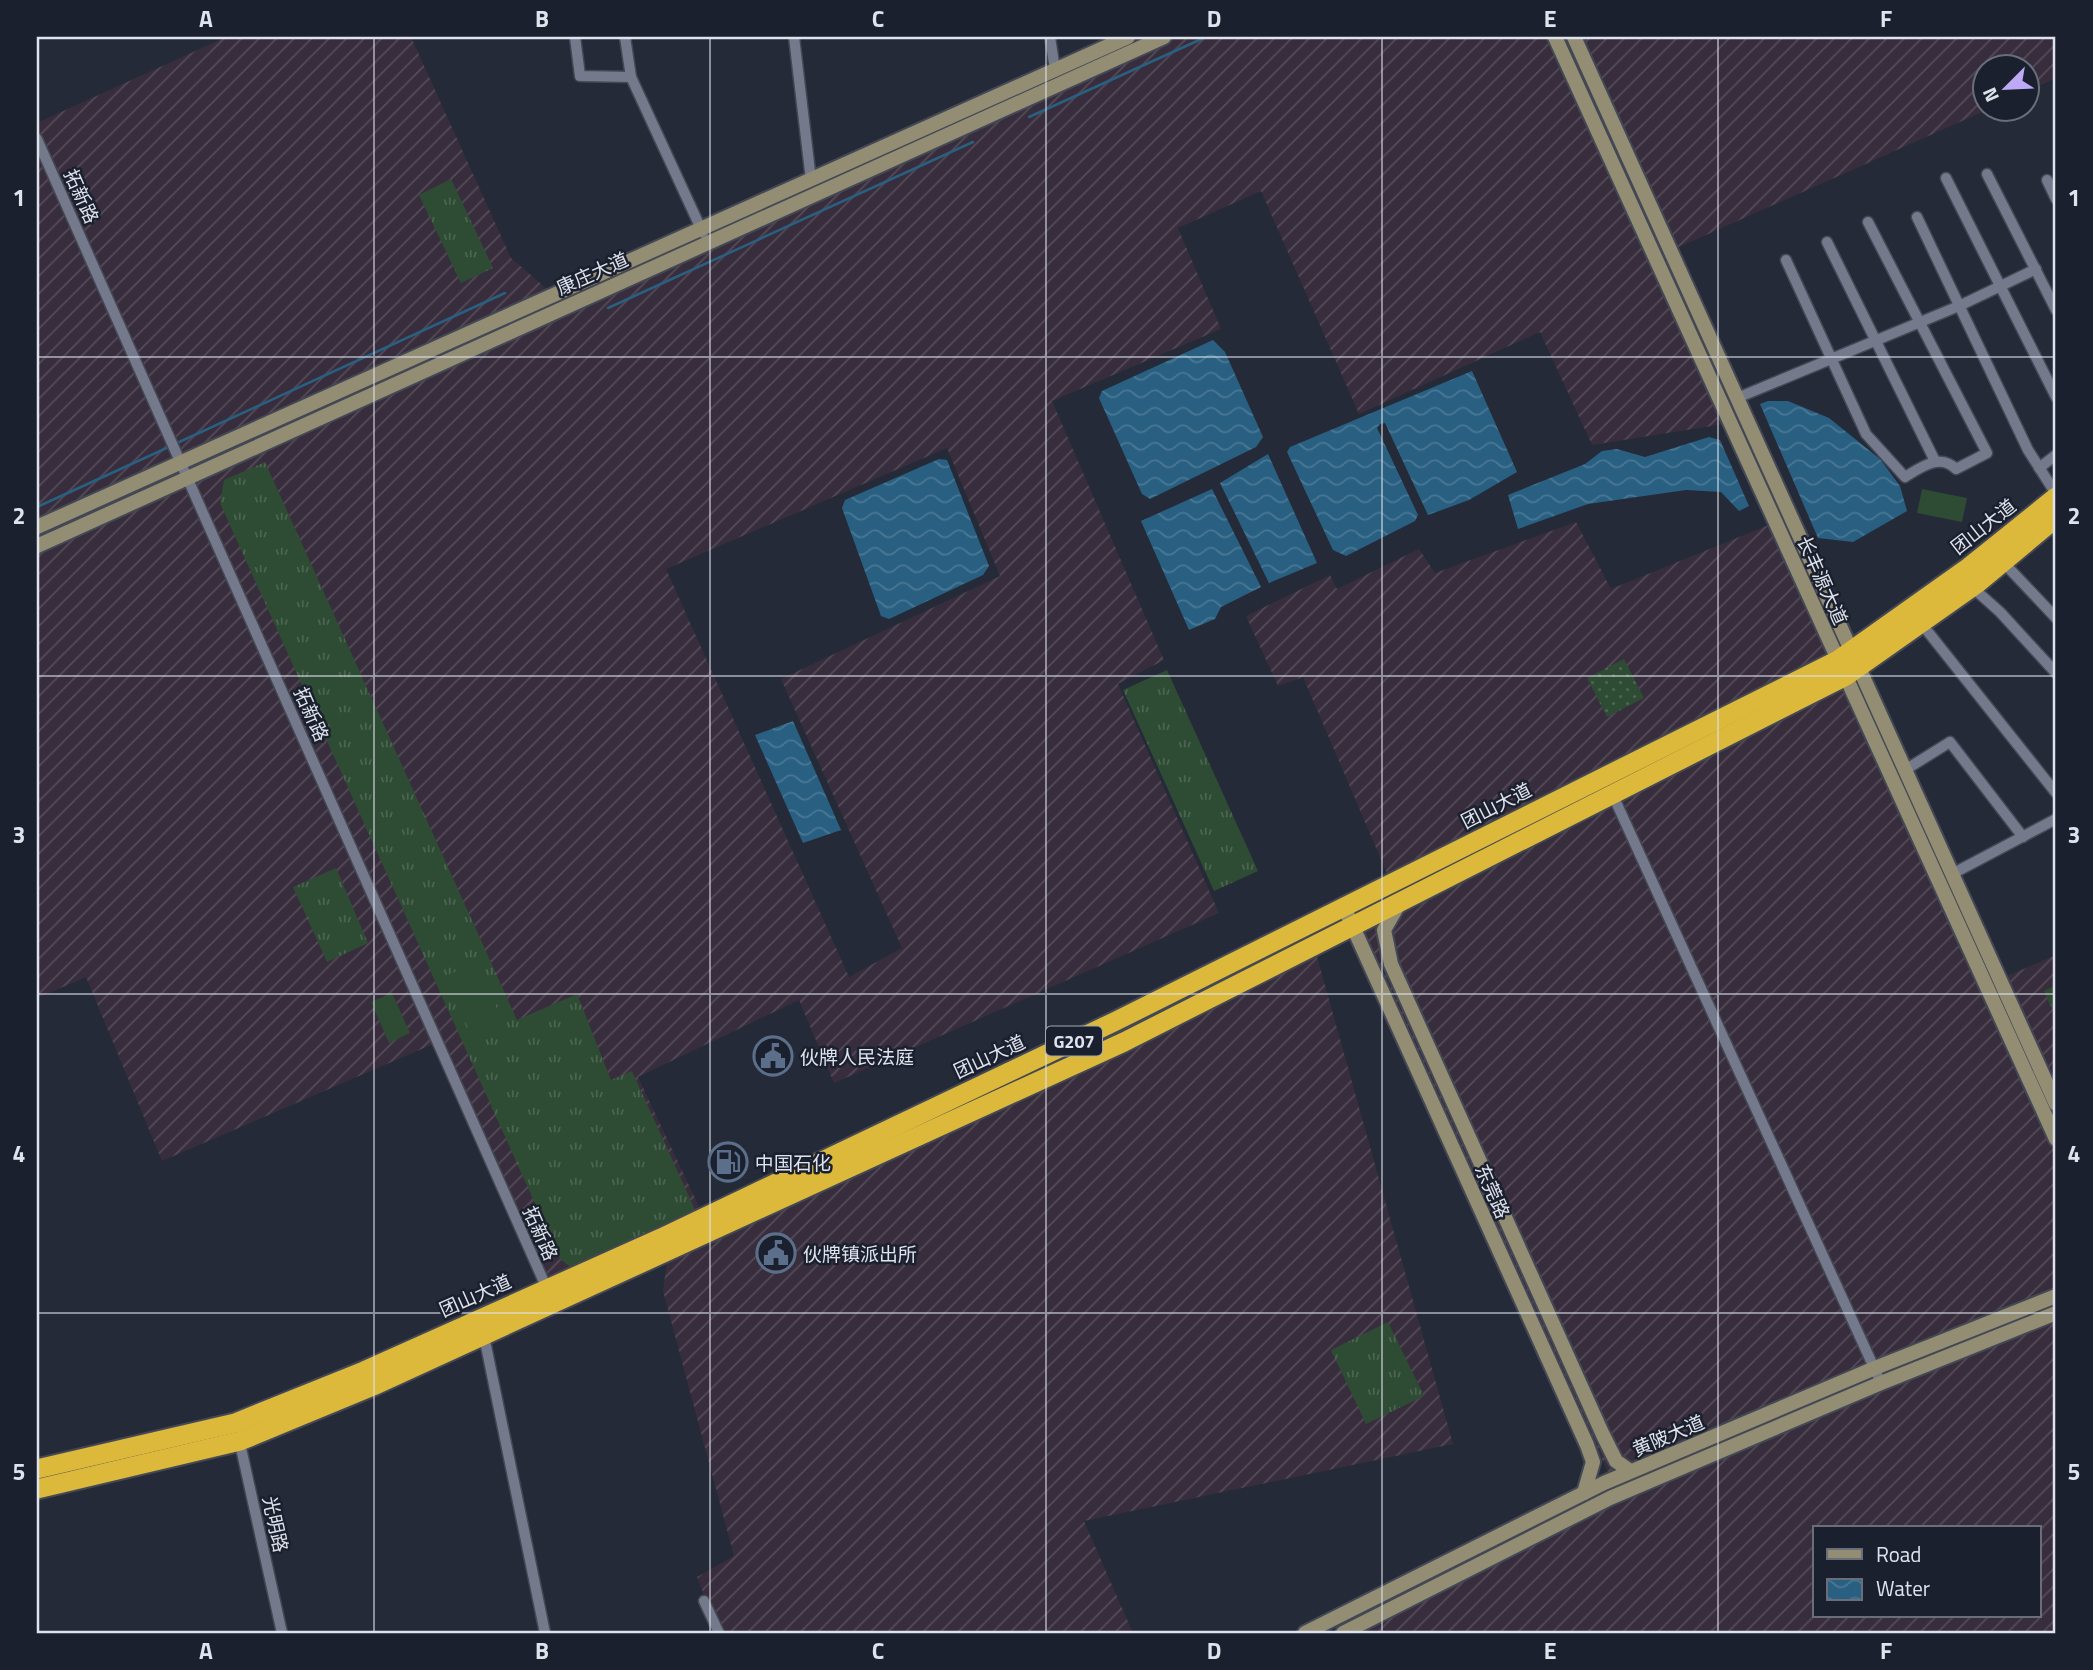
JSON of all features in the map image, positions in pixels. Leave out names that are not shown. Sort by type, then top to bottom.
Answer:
[{"type":"highway","name":"团山大道","points":[[1848,663],[2056,496]]},
{"type":"highway","name":"团山大道","points":[[37,1469],[237,1432],[364,1371],[550,1296],[1124,1042],[1400,902],[1609,786],[1921,623],[1972,587],[2056,518]]},
{"type":"highway","name":"团山大道","points":[[37,1489],[237,1432],[373,1386],[484,1336],[550,1296],[671,1233],[1114,1022],[1344,907],[1609,786]]},
{"type":"main road","name":"康庄大道","points":[[37,527],[1128,37]]},
{"type":"main road","name":"康庄大道","points":[[37,546],[1164,37]]},
{"type":"main road","name":"长丰源大道","points":[[1555,37],[1848,663],[1905,770],[2056,1104]]},
{"type":"main road","name":"长丰源大道","points":[[1574,37],[1737,398],[1848,663],[2056,1139]]},
{"type":"main road","name":"东莞路","points":[[1400,902],[1384,930],[1391,964],[1603,1435],[1616,1461],[1630,1471]]},
{"type":"main road","name":"东莞路","points":[[1344,907],[1587,1445],[1592,1462],[1584,1493]]},
{"type":"main road","name":"黄陂大道","points":[[1305,1633],[1630,1471],[1875,1368],[2056,1296]]},
{"type":"main road","name":"黄陂大道","points":[[1343,1633],[1610,1498],[1881,1383],[2056,1313]]},
{"type":"street","points":[[575,37],[580,76],[631,77]]},
{"type":"street","points":[[625,37],[631,77],[708,244]]},
{"type":"street","points":[[794,37],[811,180]]},
{"type":"street","points":[[1050,37],[1055,69]]},
{"type":"street","name":"拓新路","points":[[37,139],[550,1296]]},
{"type":"street","points":[[1987,174],[2056,310]]},
{"type":"street","points":[[1946,178],[2056,397]]},
{"type":"street","points":[[2047,180],[2056,199]]},
{"type":"street","points":[[1917,216],[2039,468],[2056,496]]},
{"type":"street","points":[[1786,260],[1866,434],[1905,477],[1935,461],[1950,463],[1955,469],[1987,453],[1868,222]]},
{"type":"street","points":[[1827,242],[1935,461]]},
{"type":"street","points":[[1737,398],[1959,306],[2036,270]]},
{"type":"street","points":[[2039,468],[2056,456]]},
{"type":"street","points":[[2003,562],[2056,618]]},
{"type":"street","points":[[1972,587],[2000,612],[2056,673]]},
{"type":"street","points":[[1921,623],[2056,793]]},
{"type":"street","points":[[1905,770],[1950,742],[2023,836]]},
{"type":"street","points":[[1609,786],[1881,1383]]},
{"type":"street","points":[[1952,874],[2056,819]]},
{"type":"street","points":[[484,1336],[545,1633]]},
{"type":"street","name":"光明路","points":[[237,1432],[282,1633]]},
{"type":"street","points":[[704,1601],[719,1633]]},
{"type":"shaded area","points":[[226,37],[411,37],[511,258],[554,295],[43,524],[37,512],[37,123]]},
{"type":"shaded area","points":[[1164,37],[1555,37],[1731,423],[1592,445],[1540,332],[1359,414],[1261,191],[1178,228],[1221,329],[1052,401],[1164,660],[1118,684],[1219,913],[834,1083],[799,1000],[638,1077],[704,1217],[547,1288],[438,1042],[162,1161],[86,977],[37,998],[37,546]],"holes":[[[947,448],[1000,576],[781,679],[902,948],[849,977],[666,569]]]},
{"type":"shaded area","points":[[1574,37],[2056,37],[2056,78],[2040,86],[2040,52],[1970,52],[1970,117],[1670,251]]},
{"type":"shaded area","points":[[1576,522],[1611,589],[1776,522],[1838,660],[1391,883],[1303,677],[1278,686],[1246,616],[1330,575],[1337,589],[1419,549],[1435,573]]},
{"type":"shaded area","points":[[1846,676],[1988,984],[2056,955],[2056,1633],[1343,1633],[1474,1567],[1469,1557],[1615,1488],[1359,923]]},
{"type":"shaded area","points":[[1314,946],[1453,1444],[1084,1521],[1133,1633],[719,1633],[697,1577],[734,1556],[663,1291],[668,1254]]},
{"type":"green space","points":[[451,179],[493,268],[461,283],[419,195]]},
{"type":"green space","points":[[265,462],[517,1020],[577,994],[611,1080],[632,1071],[696,1212],[573,1269],[560,1259],[220,503],[224,480]]},
{"type":"green space","points":[[1922,489],[1967,498],[1962,522],[1917,513]]},
{"type":"green space","points":[[1624,659],[1644,698],[1607,717],[1587,678]]},
{"type":"green space","points":[[1167,670],[1258,871],[1214,891],[1123,690]]},
{"type":"green space","points":[[336,868],[368,943],[327,962],[293,887]]},
{"type":"green space","points":[[476,962],[500,1016],[469,1030],[444,977]]},
{"type":"green space","points":[[2056,985],[2056,1018],[2044,991]]},
{"type":"green space","points":[[392,993],[410,1033],[389,1043],[371,1002]]},
{"type":"green space","points":[[1388,1322],[1424,1396],[1366,1424],[1331,1350]]},
{"type":"water","points":[[1213,340],[1225,352],[1263,437],[1256,447],[1150,499],[1142,494],[1099,398],[1102,391]]},
{"type":"water","points":[[1472,371],[1517,472],[1469,500],[1428,515],[1385,423],[1380,424],[1377,428],[1418,515],[1415,521],[1346,556],[1333,550],[1287,452],[1290,447]]},
{"type":"water","points":[[1768,401],[1788,401],[1829,418],[1880,459],[1900,486],[1907,511],[1853,542],[1818,538],[1760,404]]},
{"type":"water","points":[[1709,437],[1720,440],[1749,506],[1739,511],[1721,492],[1686,490],[1588,504],[1518,529],[1508,495],[1585,464],[1602,451],[1617,449],[1645,457]]},
{"type":"water","points":[[1268,454],[1317,563],[1269,583],[1220,483]]},
{"type":"water","points":[[939,459],[947,460],[989,566],[983,575],[889,619],[881,616],[842,508],[845,500]]},
{"type":"water","points":[[1212,489],[1261,587],[1221,607],[1215,619],[1189,630],[1141,521]]},
{"type":"water","points":[[793,721],[841,830],[803,843],[755,735]]},
{"type":"waterway","points":[[1029,117],[1206,37]]},
{"type":"waterway","points":[[608,308],[973,142]]},
{"type":"waterway","points":[[177,443],[505,293]]},
{"type":"waterway","points":[[37,507],[171,446]]},
{"type":"place","name":"伙牌人民法庭","points":[[773,1056]]},
{"type":"place","name":"中国石化","points":[[728,1162]]},
{"type":"place","name":"伙牌镇派出所","points":[[776,1253]]}]
